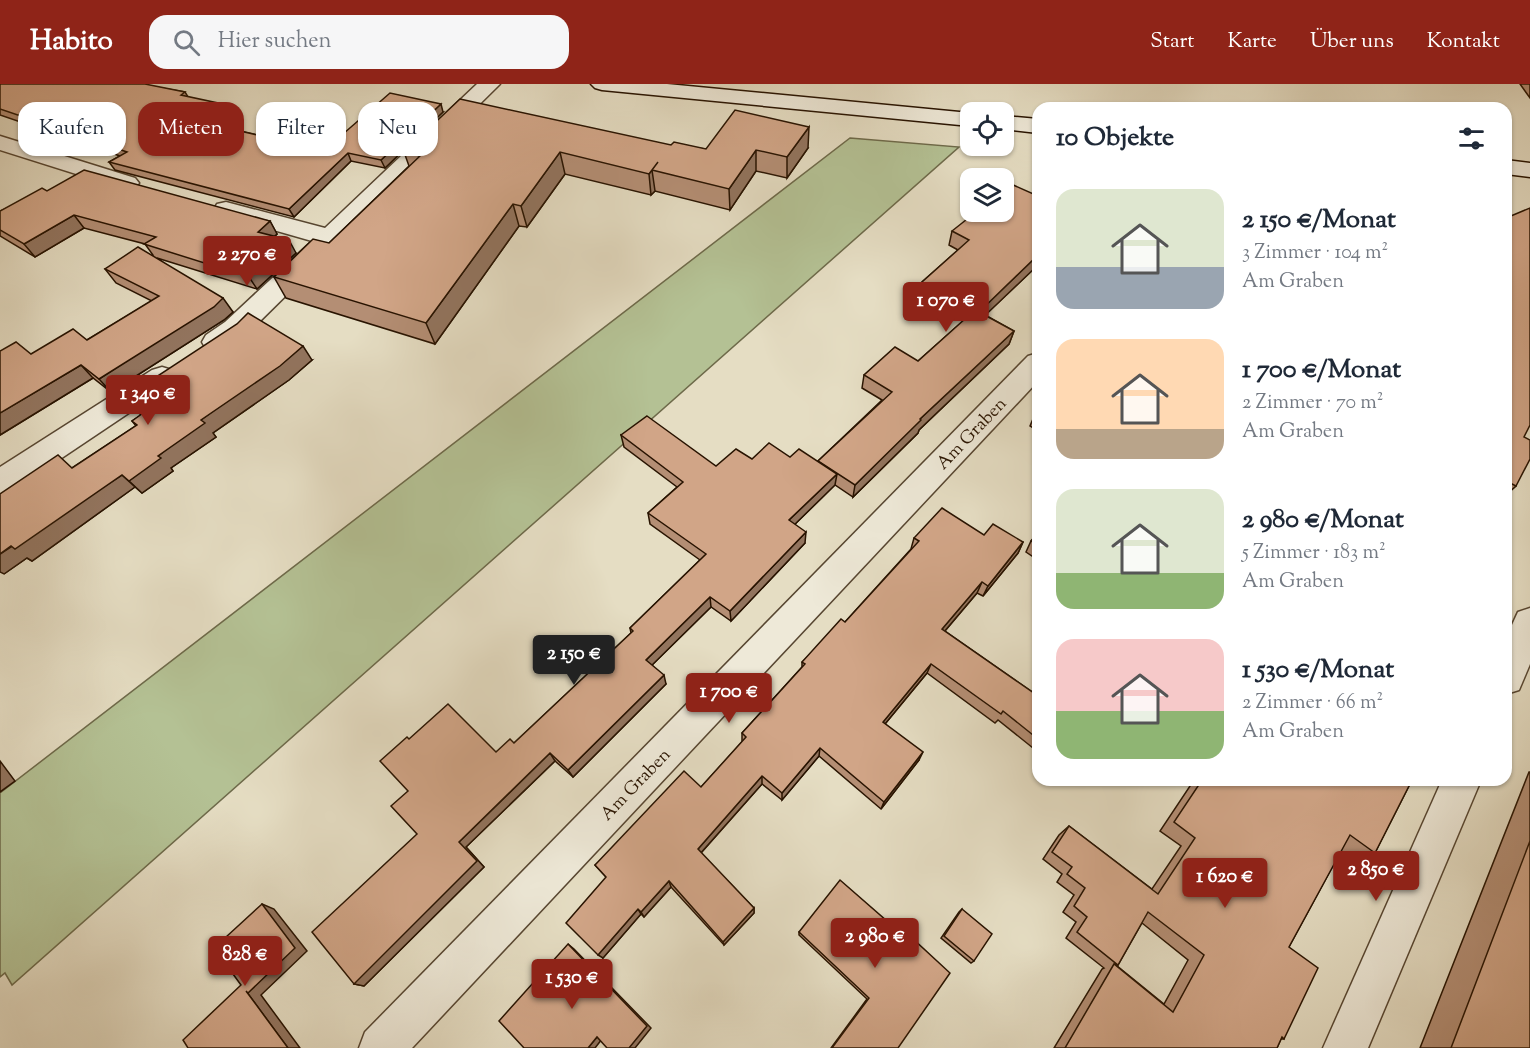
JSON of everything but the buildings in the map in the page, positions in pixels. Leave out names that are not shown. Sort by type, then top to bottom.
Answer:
[{"type":"street","points":[[0,483],[235,329],[489,84]]},
{"type":"street","points":[[602,84],[960,119]]},
{"type":"street","points":[[1014,124],[1032,125]]},
{"type":"street","points":[[0,143],[150,189]]},
{"type":"street","points":[[1512,168],[1530,170]]},
{"type":"street","points":[[207,204],[331,238]]},
{"type":"street","name":"Am Graben","points":[[381,1048],[1032,369]]},
{"type":"street","points":[[1512,664],[1530,623]]},
{"type":"street","points":[[1345,1048],[1459,786]]},
{"type":"green space","points":[[850,138],[959,147],[12,985],[5,973],[0,977],[0,793]]}]
